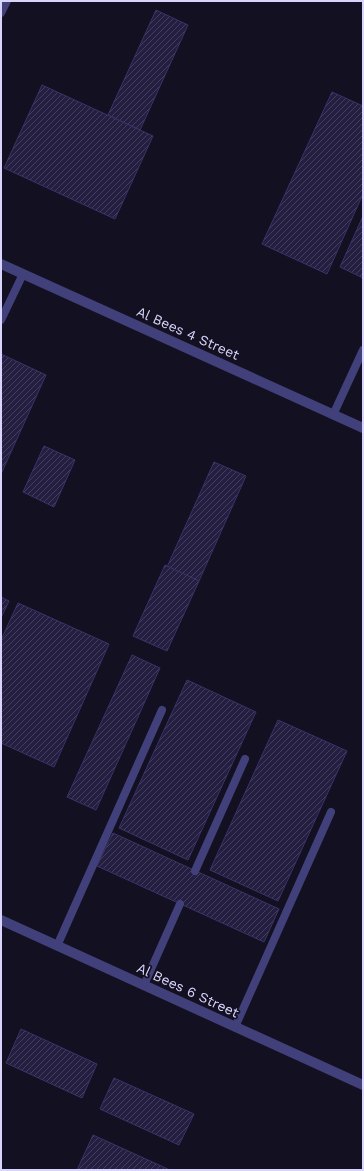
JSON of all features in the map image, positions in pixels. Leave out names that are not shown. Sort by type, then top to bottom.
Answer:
[{"type":"street","name":"Al Bees 4 Street","points":[[1,264],[363,428]]},
{"type":"street","name":"Al Bees 6 Street","points":[[1,920],[363,1085]]},
{"type":"lane","points":[[1,13],[7,1]]},
{"type":"lane","points":[[1,320],[23,274]]},
{"type":"lane","points":[[333,415],[362,353]]},
{"type":"lane","points":[[57,946],[162,710]]},
{"type":"lane","points":[[195,871],[245,759]]},
{"type":"lane","points":[[235,1027],[331,812]]},
{"type":"lane","points":[[144,985],[180,904]]},
{"type":"building","points":[[156,10],[188,25],[140,130],[108,115]]},
{"type":"building","points":[[42,85],[153,136],[115,219],[4,168]]},
{"type":"building","points":[[332,92],[363,106],[363,194],[327,274],[262,244]]},
{"type":"building","points":[[363,216],[363,278],[340,267]]},
{"type":"building","points":[[1,354],[46,375],[1,474]]},
{"type":"building","points":[[44,446],[75,460],[54,507],[23,492]]},
{"type":"building","points":[[214,462],[246,476],[199,581],[167,567]]},
{"type":"building","points":[[165,565],[199,581],[167,651],[133,636]]},
{"type":"building","points":[[1,597],[9,601],[1,618]]},
{"type":"building","points":[[18,603],[109,644],[54,767],[1,743],[1,640]]},
{"type":"building","points":[[132,655],[160,668],[96,810],[67,797]]},
{"type":"building","points":[[187,680],[256,712],[188,860],[119,828]]},
{"type":"building","points":[[278,720],[347,751],[278,901],[210,870]]},
{"type":"building","points":[[113,833],[279,909],[264,942],[97,866]]},
{"type":"building","points":[[21,1029],[97,1064],[82,1098],[6,1063]]},
{"type":"building","points":[[114,1078],[194,1114],[179,1145],[100,1109]]},
{"type":"building","points":[[93,1135],[170,1170],[77,1170]]}]
